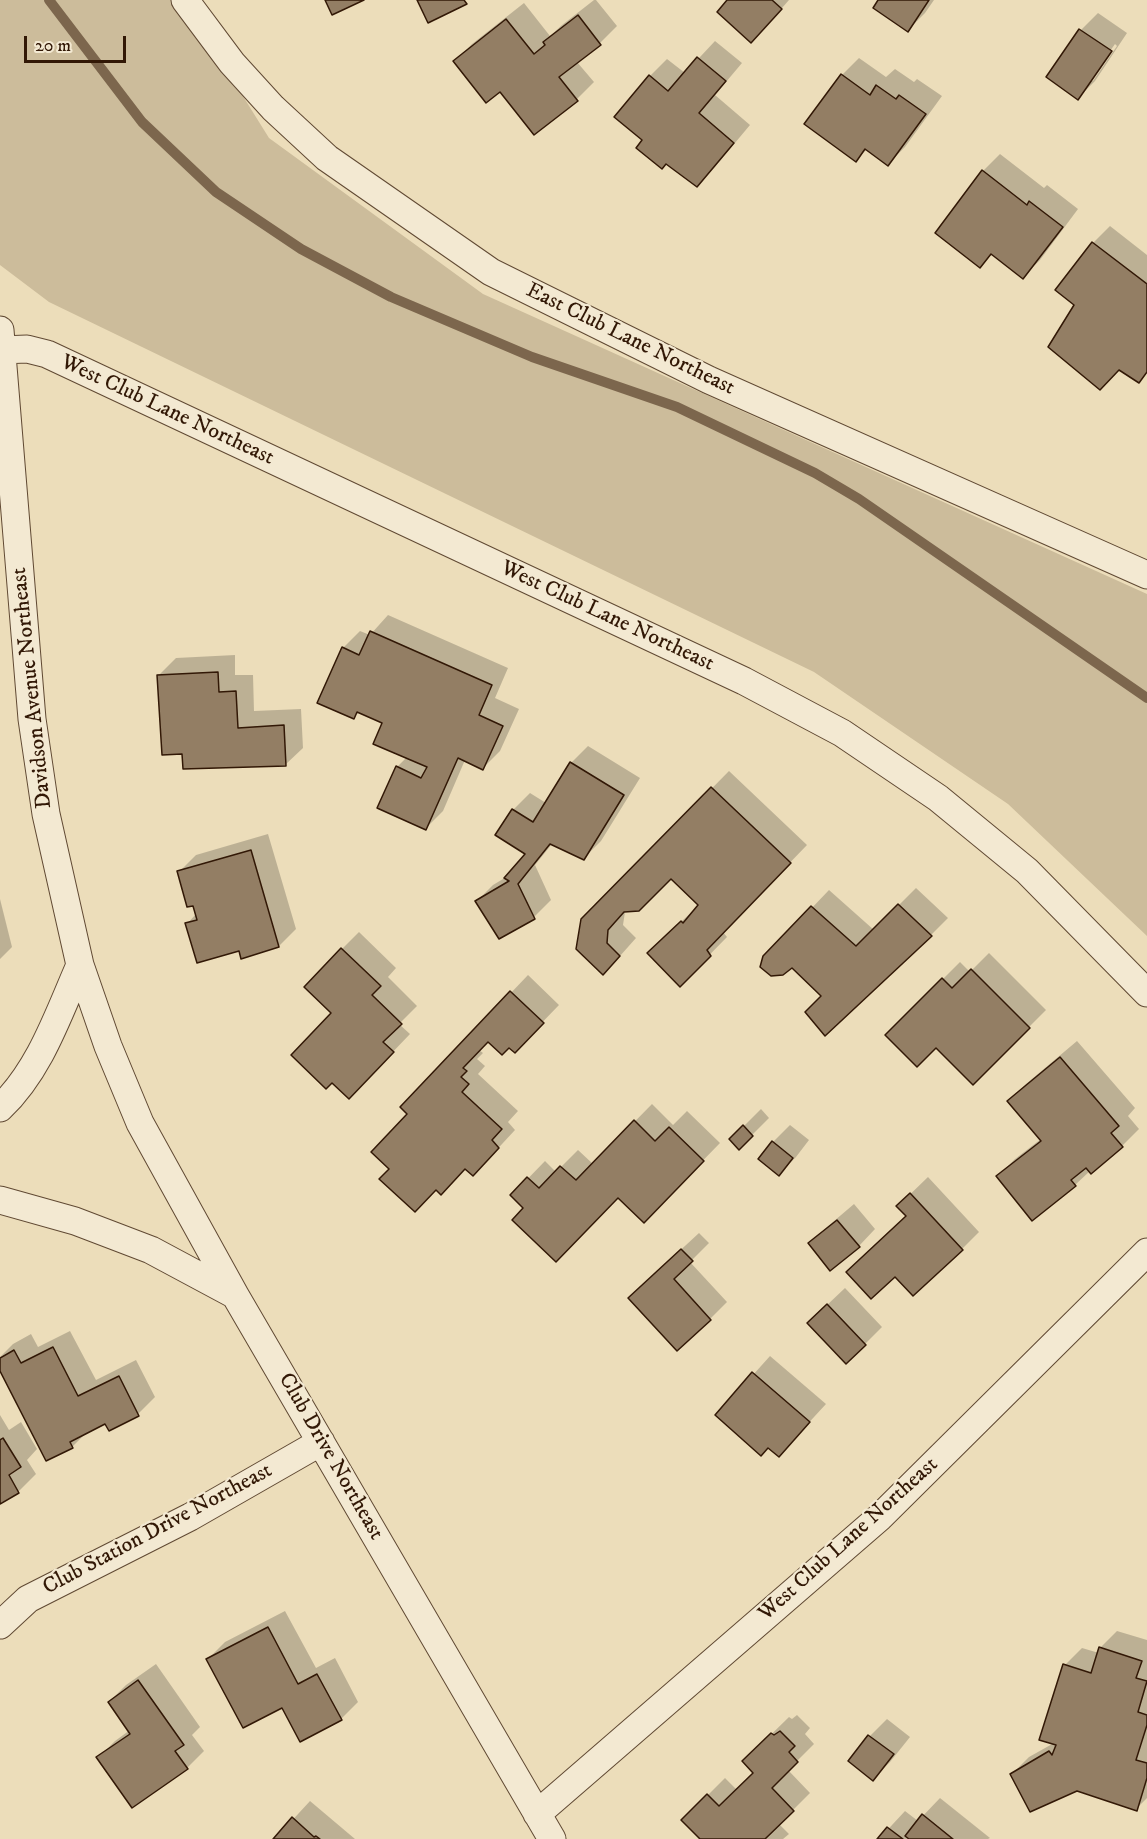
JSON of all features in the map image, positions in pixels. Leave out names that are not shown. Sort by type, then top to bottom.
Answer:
[{"type":"street","name":"East Club Lane Northeast","points":[[185,0],[232,63],[273,108],[327,158],[491,272],[709,380],[1147,575]]},
{"type":"street","name":"Davidson Avenue Northeast","points":[[1,340],[32,719],[46,814],[80,965],[108,1046],[140,1123],[236,1295]]},
{"type":"street","name":"West Club Lane Northeast","points":[[1,340],[47,354],[744,681],[842,733],[938,798],[1027,871],[1147,993]]},
{"type":"street","points":[[0,1108],[12,1097],[34,1068],[80,965]]},
{"type":"street","points":[[0,1200],[75,1221],[151,1250],[236,1295]]},
{"type":"street","name":"West Club Lane Northeast","points":[[537,1814],[880,1517],[1147,1252]]},
{"type":"street","name":"Club Drive Northeast","points":[[236,1295],[552,1839]]},
{"type":"street","name":"Club Station Drive Northeast","points":[[0,1625],[28,1599],[189,1517],[321,1442]]},
{"type":"shaded area","points":[[0,0],[183,0],[269,138],[483,294],[1147,594],[1147,936],[1008,804],[814,672],[49,302],[0,265]]},
{"type":"building","points":[[325,0],[364,0],[332,15]]},
{"type":"building","points":[[417,0],[464,0],[467,4],[428,23]]},
{"type":"building","points":[[727,0],[772,0],[782,9],[751,43],[717,12]]},
{"type":"building","points":[[878,0],[929,0],[908,32],[873,8]]},
{"type":"building","points":[[578,15],[601,45],[559,77],[578,101],[534,135],[500,92],[486,103],[453,61],[506,19],[534,54],[545,45],[543,42]]},
{"type":"building","points":[[1079,29],[1112,51],[1078,100],[1046,77]]},
{"type":"building","points":[[697,57],[726,81],[699,113],[734,143],[697,187],[666,164],[662,169],[636,148],[642,140],[614,117],[649,75],[668,91]]},
{"type":"building","points":[[841,74],[870,95],[876,85],[896,99],[899,95],[926,114],[888,166],[865,149],[856,162],[804,124]]},
{"type":"building","points":[[982,170],[1027,205],[1029,201],[1063,227],[1023,279],[991,254],[980,268],[935,233]]},
{"type":"building","points":[[1092,242],[1147,284],[1147,372],[1139,383],[1119,370],[1100,390],[1048,347],[1074,305],[1055,290]]},
{"type":"building","points":[[370,631],[492,685],[479,715],[503,726],[483,770],[458,758],[426,830],[377,808],[396,766],[421,778],[427,767],[373,744],[382,723],[357,712],[354,719],[317,703],[342,647],[359,655]]},
{"type":"building","points":[[218,672],[219,692],[236,691],[238,728],[284,725],[286,766],[183,769],[182,754],[162,755],[157,675]]},
{"type":"building","points":[[570,762],[624,795],[584,860],[550,844],[518,884],[535,919],[499,939],[475,901],[509,881],[504,878],[525,854],[495,835],[512,809],[533,822]]},
{"type":"building","points":[[711,787],[791,863],[707,950],[711,956],[680,987],[647,953],[681,921],[683,923],[698,905],[671,879],[639,911],[624,912],[608,930],[607,943],[620,956],[603,975],[576,949],[581,919]]},
{"type":"building","points":[[251,850],[279,947],[241,959],[239,951],[197,963],[185,923],[197,920],[193,906],[187,907],[177,871]]},
{"type":"building","points":[[898,904],[932,936],[825,1036],[805,1012],[821,996],[792,968],[783,975],[771,976],[760,967],[763,956],[811,906],[856,946]]},
{"type":"building","points":[[341,948],[381,986],[372,995],[402,1024],[383,1042],[394,1052],[349,1099],[332,1083],[326,1089],[291,1055],[331,1013],[304,987]]},
{"type":"building","points":[[971,969],[1030,1028],[973,1085],[936,1048],[917,1067],[885,1035],[942,978],[952,988]]},
{"type":"building","points":[[510,991],[544,1023],[515,1053],[509,1048],[502,1055],[488,1042],[463,1068],[467,1071],[461,1077],[469,1084],[462,1092],[502,1129],[492,1140],[499,1148],[473,1176],[465,1169],[441,1195],[436,1190],[415,1212],[379,1179],[389,1169],[371,1152],[407,1114],[400,1107]]},
{"type":"building","points":[[1060,1057],[1119,1126],[1111,1133],[1123,1147],[1091,1174],[1086,1168],[1071,1180],[1076,1186],[1032,1221],[996,1176],[1041,1141],[1007,1101]]},
{"type":"building","points":[[634,1120],[655,1141],[669,1127],[704,1161],[644,1223],[618,1198],[556,1262],[512,1220],[523,1208],[510,1195],[527,1177],[539,1188],[560,1166],[576,1180]]},
{"type":"building","points":[[743,1125],[753,1136],[739,1150],[729,1139]]},
{"type":"building","points":[[772,1141],[793,1158],[779,1176],[758,1159]]},
{"type":"building","points":[[910,1193],[963,1250],[913,1296],[895,1277],[871,1299],[846,1272],[906,1216],[896,1206]]},
{"type":"building","points":[[837,1220],[860,1247],[830,1271],[808,1243]]},
{"type":"building","points":[[681,1249],[693,1261],[674,1279],[711,1320],[677,1351],[628,1298]]},
{"type":"building","points":[[827,1304],[866,1345],[846,1364],[807,1323]]},
{"type":"building","points":[[53,1347],[78,1396],[119,1376],[139,1416],[109,1431],[105,1424],[70,1442],[73,1448],[46,1461],[0,1371],[0,1358],[14,1350],[21,1363]]},
{"type":"building","points":[[752,1372],[810,1422],[779,1457],[768,1448],[761,1456],[715,1415]]},
{"type":"building","points":[[3,1438],[21,1467],[9,1475],[19,1493],[0,1504],[0,1440]]},
{"type":"building","points":[[268,1627],[298,1684],[317,1674],[342,1720],[300,1742],[282,1708],[243,1728],[206,1659]]},
{"type":"building","points":[[1099,1647],[1142,1661],[1136,1678],[1147,1681],[1138,1712],[1147,1715],[1147,1725],[1136,1760],[1147,1763],[1147,1778],[1137,1811],[1077,1791],[1030,1812],[1010,1774],[1049,1751],[1052,1755],[1056,1745],[1039,1740],[1063,1664],[1091,1673]]},
{"type":"building","points":[[138,1680],[184,1745],[175,1751],[188,1769],[132,1808],[96,1757],[130,1734],[108,1702]]},
{"type":"building","points":[[780,1731],[795,1746],[789,1752],[798,1762],[772,1788],[794,1811],[765,1839],[700,1839],[681,1820],[707,1794],[719,1806],[753,1773],[742,1761],[771,1733],[774,1735]]},
{"type":"building","points":[[868,1735],[894,1754],[873,1781],[848,1761]]},
{"type":"building","points":[[922,1814],[953,1839],[909,1839],[905,1836]]},
{"type":"building","points":[[292,1817],[314,1837],[320,1839],[273,1839]]},
{"type":"building","points":[[887,1827],[903,1839],[877,1839]]},
{"type":"waterway","points":[[49,0],[142,122],[216,192],[301,249],[391,297],[532,357],[677,407],[815,473],[859,499],[1147,698]]}]
